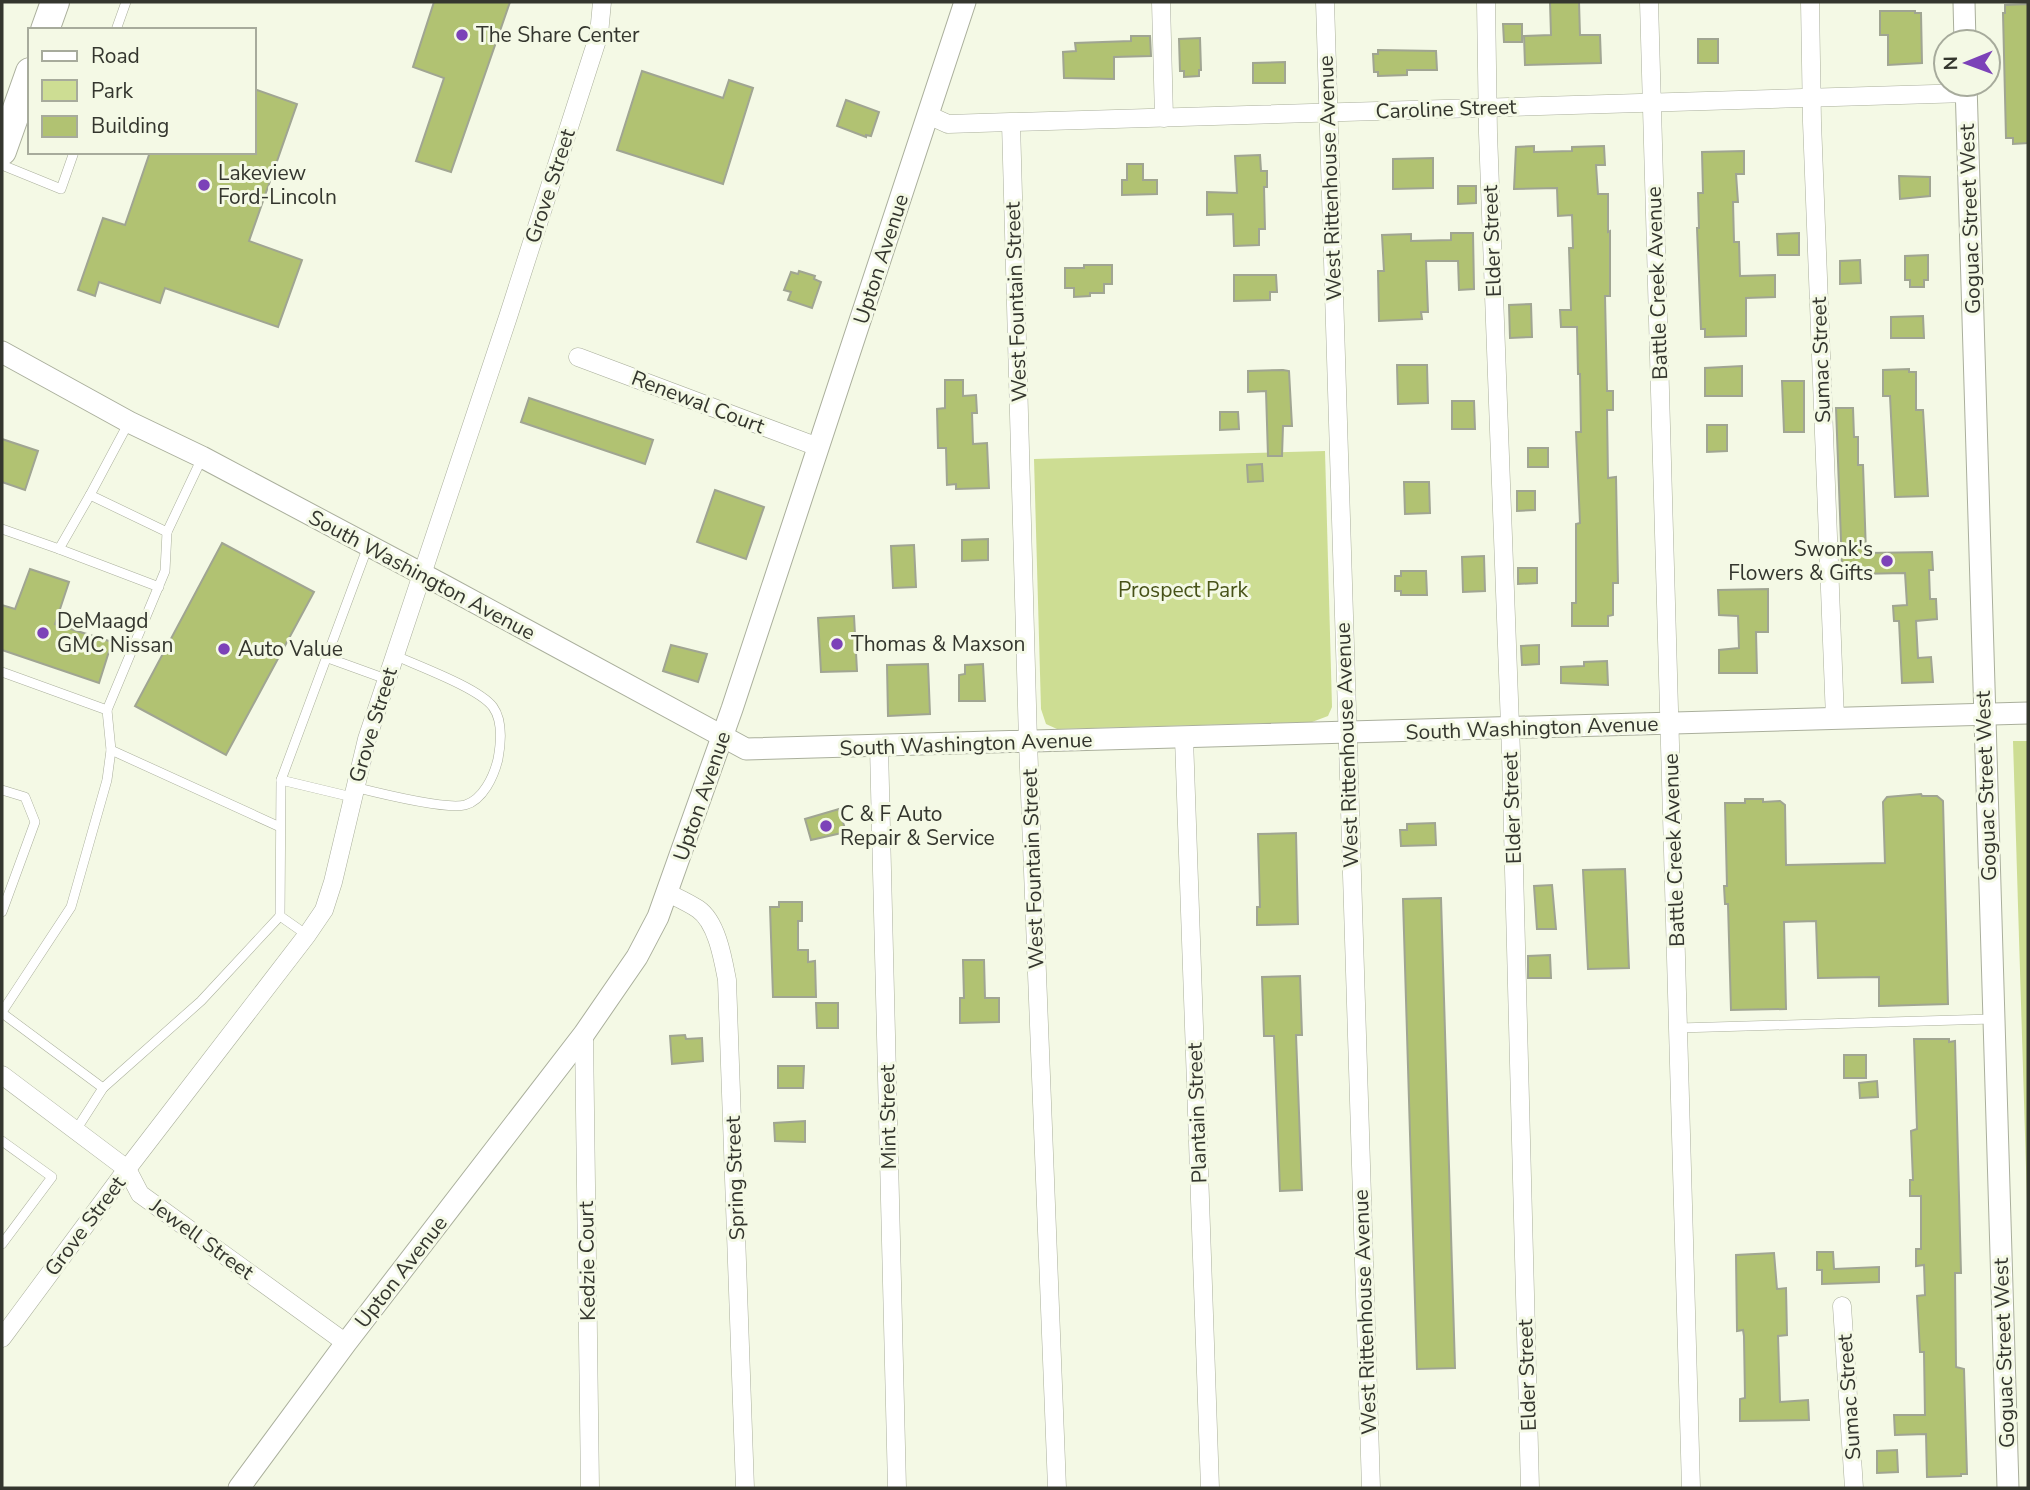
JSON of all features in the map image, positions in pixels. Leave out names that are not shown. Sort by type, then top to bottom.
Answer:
[{"type":"main road","points":[[46,28],[55,2]]},
{"type":"main road","points":[[2,151],[28,78]]},
{"type":"street","name":"Grove Street","points":[[2,1338],[324,910],[353,792],[386,680],[508,317],[599,34],[602,2]]},
{"type":"street","name":"Upton Avenue","points":[[239,1488],[346,1343],[584,1034],[637,957],[668,894],[965,2]]},
{"type":"street","points":[[1161,2],[1164,118]]},
{"type":"street","name":"West Rittenhouse Avenue","points":[[1325,2],[1371,1488]]},
{"type":"street","name":"Elder Street","points":[[1486,2],[1488,133],[1510,728],[1530,1488]]},
{"type":"street","name":"Battle Creek Avenue","points":[[1649,2],[1691,1488]]},
{"type":"street","name":"Sumac Street","points":[[1810,2],[1835,719]]},
{"type":"street","points":[[1964,2],[1965,28]]},
{"type":"street","name":"Caroline Street","points":[[928,115],[948,124],[1011,123],[1813,98],[1932,91]]},
{"type":"street","name":"Goguac Street West","points":[[1966,98],[2008,1488]]},
{"type":"street","name":"West Fountain Street","points":[[1011,123],[1028,742],[1057,1488]]},
{"type":"street","name":"South Washington Avenue","points":[[2,352],[746,749],[2028,713]]},
{"type":"street","name":"Renewal Court","points":[[578,356],[818,447]]},
{"type":"street","name":"Plantain Street","points":[[1184,738],[1210,1488]]},
{"type":"street","name":"Mint Street","points":[[879,747],[897,1488]]},
{"type":"street","name":"Spring Street","points":[[668,894],[700,910],[706,918],[715,936],[727,980],[745,1488]]},
{"type":"street","name":"Kedzie Court","points":[[584,1034],[590,1488]]},
{"type":"street","name":"Jewell Street","points":[[2,1075],[127,1169],[140,1194],[346,1343]]},
{"type":"street","name":"Sumac Street","points":[[1842,1306],[1854,1488]]},
{"type":"lane","points":[[117,28],[126,2]]},
{"type":"lane","points":[[2,165],[61,189],[73,154]]},
{"type":"lane","points":[[59,549],[129,422]]},
{"type":"lane","points":[[103,1088],[2,1013],[71,907],[107,780],[111,750],[107,710],[159,587],[164,571],[167,532],[202,457]]},
{"type":"lane","points":[[90,495],[167,532]]},
{"type":"lane","points":[[2,529],[159,587]]},
{"type":"lane","points":[[76,1130],[103,1088],[201,1001],[280,916],[281,780],[368,546]]},
{"type":"lane","points":[[281,780],[451,806],[468,804],[484,791],[495,772],[501,744],[500,725],[494,708],[481,695],[394,655]]},
{"type":"lane","points":[[328,658],[386,680]]},
{"type":"lane","points":[[2,672],[107,710]]},
{"type":"lane","points":[[111,750],[280,827]]},
{"type":"lane","points":[[2,790],[24,797],[35,822],[2,912]]},
{"type":"lane","points":[[280,916],[307,935]]},
{"type":"lane","points":[[1679,1028],[1993,1019]]},
{"type":"lane","points":[[2,1244],[52,1177],[3,1146]]},
{"type":"green space","name":"Prospect Park","points":[[1325,451],[1332,707],[1328,716],[1312,722],[1057,729],[1046,724],[1041,709],[1034,459]]},
{"type":"green space","points":[[2013,741],[2028,741],[2028,1200],[2027,1200]]},
{"type":"building","name":"The Share Center","points":[[434,2],[510,2],[451,172],[416,161],[444,78],[413,67]]},
{"type":"building","points":[[1550,2],[1579,2],[1580,35],[1600,35],[1601,63],[1525,65],[1524,36],[1551,35]]},
{"type":"building","points":[[2028,4],[2028,143],[2013,144],[2013,138],[2006,138],[2003,13],[2005,5]]},
{"type":"building","points":[[1880,11],[1921,13],[1922,63],[1888,65],[1888,35],[1880,35]]},
{"type":"building","points":[[1503,24],[1522,24],[1522,42],[1504,42]]},
{"type":"building","points":[[1131,36],[1150,36],[1151,56],[1114,57],[1114,79],[1064,78],[1063,52],[1076,51],[1075,43],[1131,41]]},
{"type":"building","points":[[1200,38],[1199,76],[1184,77],[1184,71],[1180,71],[1179,39]]},
{"type":"building","points":[[1698,39],[1718,39],[1718,63],[1698,63]]},
{"type":"building","points":[[1378,50],[1436,51],[1437,70],[1407,70],[1407,75],[1378,76],[1378,72],[1374,72],[1373,54],[1378,54]]},
{"type":"building","points":[[1285,62],[1285,83],[1253,83],[1253,63]]},
{"type":"building","points":[[642,71],[723,98],[729,80],[753,88],[723,184],[617,150]]},
{"type":"building","name":"Lakeview Ford-Lincoln","points":[[256,90],[297,104],[249,241],[302,260],[278,327],[165,288],[160,303],[99,282],[95,296],[78,290],[103,218],[125,225],[149,154],[256,154]]},
{"type":"building","points":[[846,100],[879,112],[871,136],[866,137],[837,126]]},
{"type":"building","points":[[1534,146],[1534,152],[1572,151],[1572,147],[1604,146],[1605,165],[1596,165],[1598,194],[1608,194],[1608,232],[1610,231],[1610,296],[1605,296],[1607,391],[1613,391],[1613,410],[1607,410],[1608,478],[1616,477],[1618,583],[1613,583],[1613,615],[1608,616],[1608,626],[1572,626],[1572,603],[1576,603],[1576,524],[1580,523],[1576,432],[1581,432],[1580,374],[1577,327],[1561,327],[1560,310],[1571,310],[1569,248],[1573,248],[1572,215],[1558,216],[1557,188],[1514,189],[1516,147]]},
{"type":"building","points":[[1744,151],[1744,174],[1736,174],[1738,202],[1733,202],[1734,242],[1739,242],[1740,276],[1775,275],[1775,297],[1746,298],[1746,336],[1705,337],[1705,329],[1701,329],[1697,228],[1698,193],[1703,193],[1702,152]]},
{"type":"building","points":[[1260,155],[1261,171],[1267,171],[1267,187],[1264,187],[1265,229],[1259,229],[1259,245],[1234,246],[1233,214],[1207,215],[1207,192],[1237,193],[1235,156]]},
{"type":"building","points":[[1433,158],[1433,188],[1393,189],[1393,159]]},
{"type":"building","points":[[1127,164],[1143,164],[1143,180],[1157,180],[1157,194],[1122,195],[1122,180],[1127,180]]},
{"type":"building","points":[[1899,176],[1930,177],[1930,196],[1900,199]]},
{"type":"building","points":[[1458,186],[1476,186],[1476,203],[1458,204]]},
{"type":"building","points":[[1451,233],[1473,233],[1474,289],[1459,290],[1458,261],[1426,261],[1428,312],[1421,312],[1422,319],[1379,321],[1378,271],[1384,271],[1382,235],[1411,234],[1411,241],[1451,240]]},
{"type":"building","points":[[1799,233],[1799,255],[1778,255],[1777,234]]},
{"type":"building","points":[[1928,255],[1928,280],[1924,280],[1924,287],[1910,287],[1910,280],[1905,280],[1905,256]]},
{"type":"building","points":[[1860,260],[1861,283],[1840,284],[1840,261]]},
{"type":"building","points":[[1084,265],[1112,265],[1112,284],[1104,284],[1104,293],[1074,297],[1074,288],[1065,288],[1065,268],[1084,268]]},
{"type":"building","points":[[799,271],[815,276],[814,279],[821,282],[812,308],[788,300],[791,292],[784,290],[791,272],[798,274]]},
{"type":"building","points":[[1234,275],[1276,275],[1277,292],[1270,292],[1270,300],[1234,301]]},
{"type":"building","points":[[1531,304],[1532,337],[1510,338],[1509,305]]},
{"type":"building","points":[[1923,316],[1924,338],[1891,338],[1891,317]]},
{"type":"building","points":[[1397,365],[1427,365],[1428,403],[1398,404]]},
{"type":"building","points":[[1742,366],[1742,396],[1705,396],[1705,368]]},
{"type":"building","points":[[1909,369],[1909,372],[1916,372],[1916,410],[1923,410],[1928,496],[1895,497],[1890,396],[1883,396],[1883,370]]},
{"type":"building","points":[[1248,371],[1289,371],[1292,426],[1283,426],[1282,456],[1268,456],[1266,391],[1248,392]]},
{"type":"building","points":[[945,380],[963,380],[963,396],[976,395],[977,413],[972,413],[973,444],[987,443],[989,488],[956,489],[956,484],[947,485],[946,448],[938,448],[937,409],[945,408]]},
{"type":"building","points":[[1782,381],[1804,381],[1804,432],[1784,432]]},
{"type":"building","points":[[529,398],[653,440],[645,464],[521,422]]},
{"type":"building","points":[[1452,401],[1474,401],[1475,429],[1452,429]]},
{"type":"building","points":[[1836,408],[1853,408],[1854,437],[1858,437],[1858,465],[1863,465],[1866,553],[1932,552],[1933,570],[1929,570],[1930,599],[1936,599],[1937,619],[1916,621],[1918,658],[1931,657],[1933,682],[1902,683],[1899,621],[1894,621],[1893,606],[1907,605],[1905,573],[1857,574],[1856,566],[1842,567]]},
{"type":"building","points":[[1220,412],[1238,412],[1239,429],[1220,430]]},
{"type":"building","points":[[1707,425],[1727,425],[1727,451],[1707,452]]},
{"type":"building","points":[[2,439],[38,451],[25,490],[2,482]]},
{"type":"building","points":[[1528,448],[1548,448],[1548,467],[1528,467]]},
{"type":"building","points":[[1262,464],[1263,481],[1248,482],[1247,465]]},
{"type":"building","points":[[1404,482],[1429,482],[1430,513],[1405,514]]},
{"type":"building","points":[[715,490],[764,507],[746,559],[697,542]]},
{"type":"building","points":[[1517,491],[1535,491],[1535,510],[1517,511]]},
{"type":"building","points":[[988,539],[988,560],[962,561],[962,540]]},
{"type":"building","name":"Auto Value","points":[[222,543],[314,592],[226,755],[135,706]]},
{"type":"building","points":[[914,545],[916,587],[893,588],[891,546]]},
{"type":"building","points":[[1484,556],[1485,591],[1463,592],[1462,557]]},
{"type":"building","points":[[1518,568],[1537,568],[1537,583],[1518,584]]},
{"type":"building","name":"DeMaagd GMC Nissan","points":[[30,569],[69,582],[55,624],[112,642],[99,683],[2,650],[2,605],[15,609]]},
{"type":"building","points":[[1401,571],[1426,571],[1427,595],[1401,595],[1401,591],[1395,591],[1395,576],[1401,576]]},
{"type":"building","points":[[1768,589],[1768,632],[1756,632],[1757,673],[1719,673],[1719,650],[1739,648],[1738,616],[1719,615],[1718,590]]},
{"type":"building","name":"Thomas & Maxson","points":[[854,616],[857,671],[821,672],[818,618]]},
{"type":"building","points":[[671,645],[707,654],[698,682],[663,671]]},
{"type":"building","points":[[1539,645],[1539,664],[1522,665],[1521,646]]},
{"type":"building","points":[[1607,661],[1608,685],[1561,683],[1561,667]]},
{"type":"building","points":[[928,664],[930,714],[888,716],[887,665]]},
{"type":"building","points":[[983,664],[985,701],[959,701],[959,675],[965,674],[965,665]]},
{"type":"building","points":[[1921,794],[1937,796],[1943,801],[1948,1004],[1879,1006],[1879,977],[1818,978],[1816,921],[1784,922],[1786,1009],[1731,1010],[1728,904],[1725,904],[1724,886],[1727,886],[1725,803],[1763,799],[1763,802],[1780,801],[1785,805],[1786,865],[1885,863],[1883,802],[1887,797]]},
{"type":"building","name":"C & F Auto Repair & Service","points":[[839,809],[846,832],[811,840],[805,819]]},
{"type":"building","points":[[1435,823],[1436,845],[1401,846],[1400,830],[1407,830],[1407,824]]},
{"type":"building","points":[[1296,833],[1298,924],[1257,925],[1257,907],[1260,907],[1258,834]]},
{"type":"building","points":[[1625,869],[1629,968],[1588,969],[1583,870]]},
{"type":"building","points":[[1552,885],[1556,929],[1537,929],[1534,886]]},
{"type":"building","points":[[1441,898],[1455,1368],[1417,1369],[1403,899]]},
{"type":"building","points":[[779,902],[802,902],[802,921],[798,921],[798,950],[808,950],[808,962],[815,961],[816,997],[773,997],[770,907],[779,907]]},
{"type":"building","points":[[1550,955],[1551,978],[1528,978],[1528,956]]},
{"type":"building","points":[[963,960],[984,960],[985,998],[999,998],[999,1022],[960,1023],[960,998],[964,998]]},
{"type":"building","points":[[1300,976],[1302,1035],[1296,1035],[1302,1190],[1280,1191],[1274,1036],[1264,1036],[1262,977]]},
{"type":"building","points":[[816,1003],[838,1003],[838,1028],[817,1028]]},
{"type":"building","points":[[685,1035],[686,1039],[702,1038],[703,1061],[672,1064],[670,1036]]},
{"type":"building","points":[[1914,1039],[1955,1041],[1961,1273],[1955,1273],[1956,1367],[1964,1369],[1967,1474],[1961,1476],[1927,1477],[1926,1434],[1895,1435],[1894,1415],[1925,1415],[1924,1352],[1920,1352],[1917,1296],[1925,1295],[1924,1265],[1916,1266],[1916,1249],[1921,1249],[1921,1196],[1910,1196],[1910,1180],[1913,1180],[1911,1131],[1917,1129]]},
{"type":"building","points":[[1844,1055],[1866,1055],[1866,1078],[1844,1078]]},
{"type":"building","points":[[778,1066],[804,1066],[803,1088],[778,1088]]},
{"type":"building","points":[[1877,1081],[1878,1097],[1860,1098],[1859,1083]]},
{"type":"building","points":[[805,1121],[805,1142],[775,1141],[774,1123]]},
{"type":"building","points":[[1817,1252],[1833,1252],[1834,1269],[1879,1267],[1879,1282],[1822,1284],[1822,1270],[1817,1270]]},
{"type":"building","points":[[1774,1253],[1777,1289],[1786,1288],[1787,1335],[1778,1336],[1780,1402],[1808,1400],[1809,1420],[1740,1421],[1740,1399],[1745,1398],[1744,1336],[1743,1330],[1737,1331],[1736,1255]]},
{"type":"building","points":[[1897,1450],[1898,1472],[1877,1473],[1877,1451]]},
{"type":"place","name":"The Share Center","points":[[462,35]]},
{"type":"place","name":"Lakeview Ford-Lincoln","points":[[204,185]]},
{"type":"place","name":"Swonk's Flowers & Gifts","points":[[1887,561]]},
{"type":"place","name":"DeMaagd GMC Nissan","points":[[43,633]]},
{"type":"place","name":"Thomas & Maxson","points":[[837,644]]},
{"type":"place","name":"Auto Value","points":[[224,649]]},
{"type":"place","name":"C & F Auto Repair & Service","points":[[826,826]]}]
